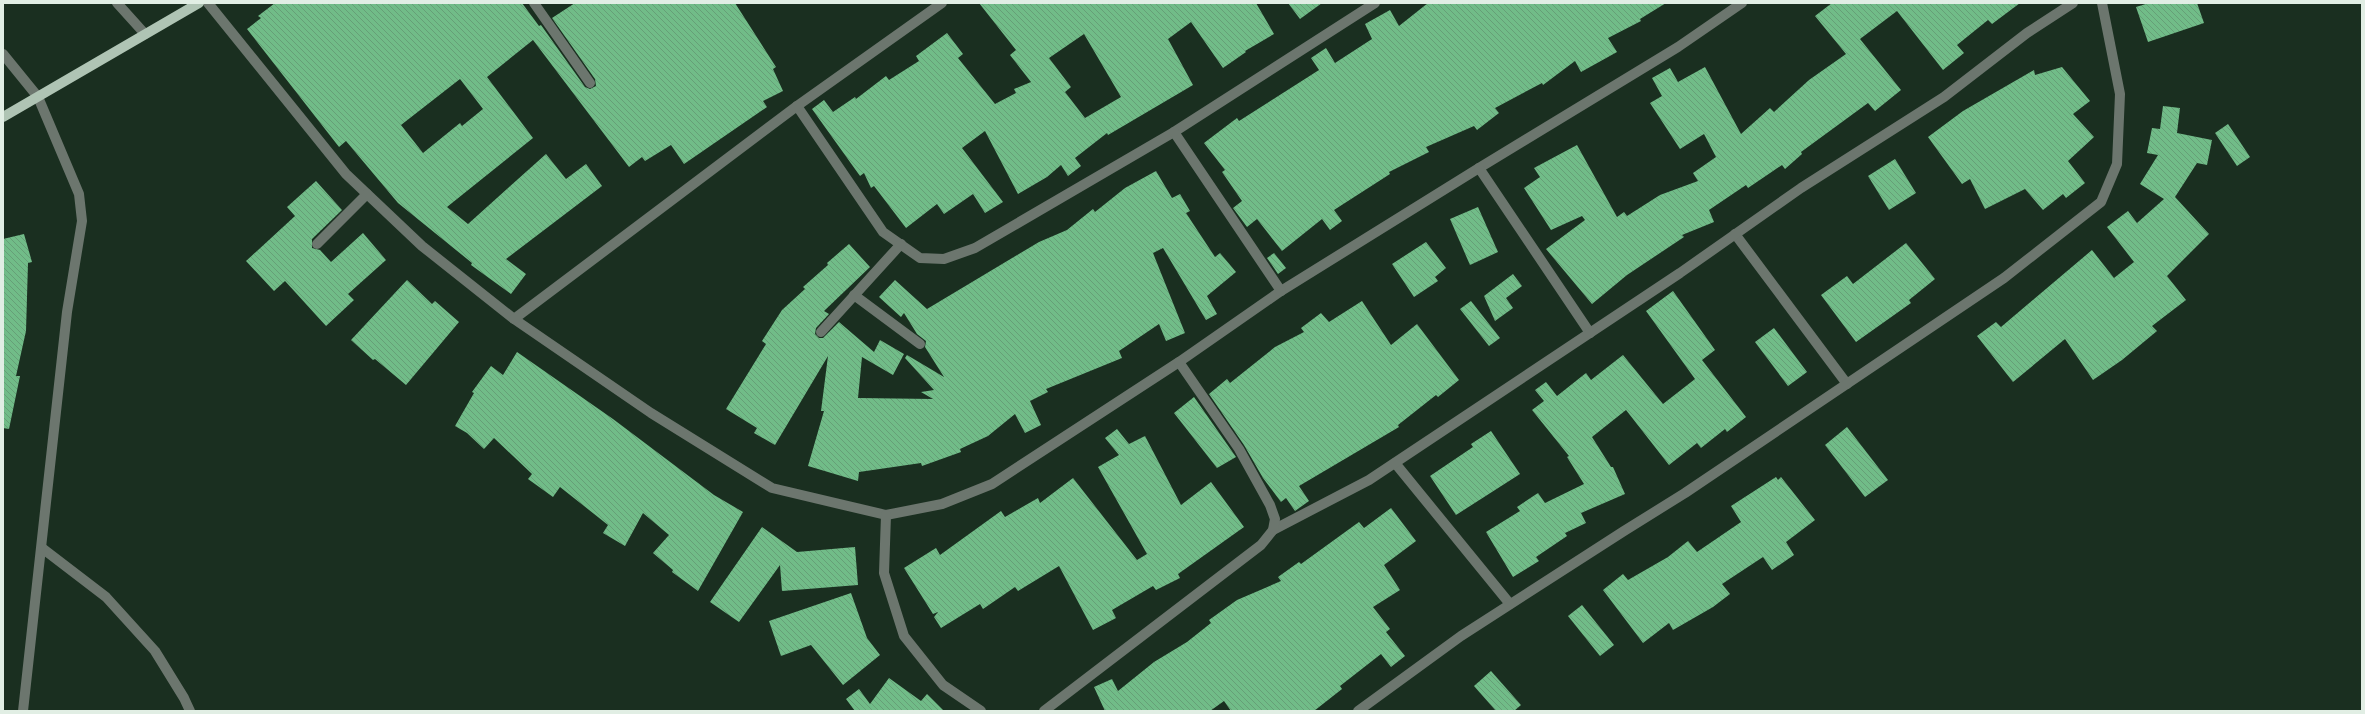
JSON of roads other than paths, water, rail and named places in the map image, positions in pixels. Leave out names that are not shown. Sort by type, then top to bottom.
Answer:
[{"type":"main road","points":[[3,117],[199,3]]},
{"type":"street","points":[[117,3],[145,34]]},
{"type":"street","points":[[208,3],[346,174],[422,246],[514,320],[651,413],[772,488],[886,515],[942,504],[992,484],[1179,362],[1281,292],[1479,168],[1678,47],[1742,3]]},
{"type":"street","points":[[534,3],[590,83]]},
{"type":"street","points":[[514,320],[798,106],[942,3]]},
{"type":"street","points":[[798,106],[883,232],[920,258],[944,259],[975,248],[1174,132],[1375,3]]},
{"type":"street","points":[[1044,711],[1261,545],[1273,530],[1369,480],[1395,463],[1590,333],[1801,188],[1944,97],[2027,33],[2073,3]]},
{"type":"street","points":[[1358,711],[1461,636],[1685,494],[2004,278],[2101,202],[2117,164],[2120,94],[2102,3]]},
{"type":"street","points":[[3,54],[38,97],[79,194],[82,221],[67,312],[23,711]]},
{"type":"street","points":[[1174,132],[1281,292]]},
{"type":"street","points":[[1479,168],[1590,333]]},
{"type":"street","points":[[317,244],[367,194]]},
{"type":"street","points":[[1735,234],[1847,384]]},
{"type":"street","points":[[821,332],[901,244]]},
{"type":"street","points":[[854,295],[920,344]]},
{"type":"street","points":[[1179,362],[1243,456],[1270,505],[1275,519],[1273,530]]},
{"type":"street","points":[[1395,463],[1510,604]]},
{"type":"street","points":[[886,515],[884,573],[904,636],[943,685],[981,711]]},
{"type":"street","points":[[42,548],[106,598],[155,651],[184,698],[190,711]]}]
